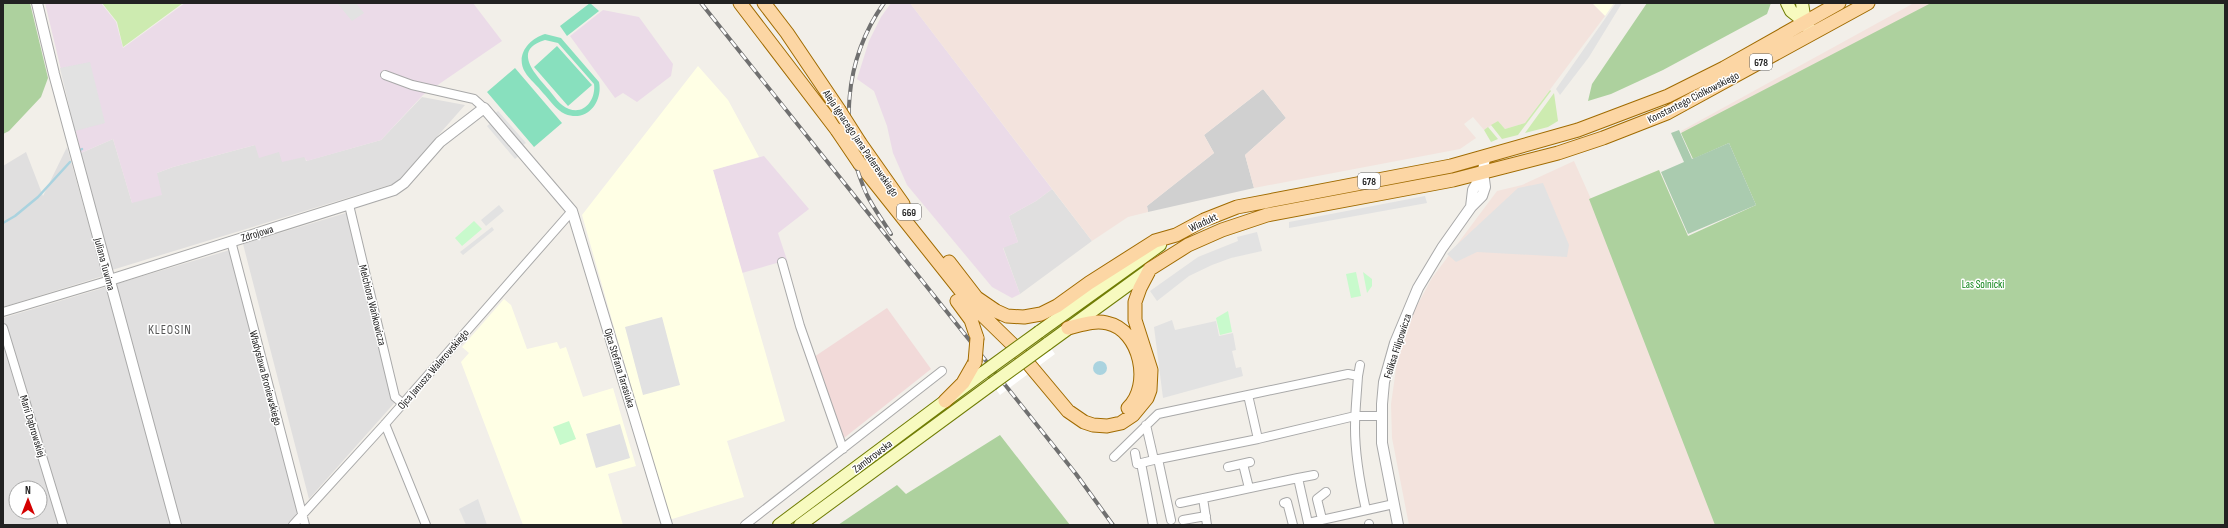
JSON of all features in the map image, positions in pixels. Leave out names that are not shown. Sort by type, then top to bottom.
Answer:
[{"type":"main road","name":"Aleja Ignacego Jana Paderewskiego","points":[[740,3],[837,130],[860,164]]},
{"type":"main road","name":"Aleja Ignacego Jana Paderewskiego","points":[[764,3],[799,50],[897,197],[995,319],[1027,349],[1079,409],[1095,417],[1107,418],[1127,409],[1138,396],[1142,378],[1138,359],[1128,336],[1117,326],[1108,323],[1089,322],[1068,328]]},
{"type":"main road","points":[[1787,3],[1791,11],[1805,22]]},
{"type":"main road","points":[[1802,3],[1805,22],[1812,34]]},
{"type":"main road","name":"Konstantego Ciołkowskiego","points":[[1483,172],[1558,153],[1603,138],[1667,112],[1707,84],[1838,3]]},
{"type":"main road","name":"Konstantego Ciołkowskiego","points":[[1485,157],[1543,141],[1613,118],[1668,96],[1707,84],[1812,34],[1868,3]]},
{"type":"main road","name":"Wiadukt","points":[[965,387],[1039,332],[1176,235],[1218,214],[1253,203],[1451,166],[1485,157]]},
{"type":"main road","points":[[860,164],[972,306],[1012,344],[1068,411],[1084,422],[1100,426],[1121,422],[1133,416],[1147,398],[1151,380],[1151,370],[1138,331],[1135,312],[1140,288],[1150,269]]},
{"type":"main road","points":[[860,164],[877,195],[898,225],[969,316],[976,329],[978,338],[975,362],[963,383],[945,401]]},
{"type":"main road","name":"Wiadukt","points":[[976,396],[1150,269],[1203,238],[1254,219],[1294,209],[1445,181],[1483,172]]},
{"type":"main road","points":[[977,298],[996,311],[1007,316],[1024,318],[1041,314],[1057,306],[1155,241],[1176,235]]},
{"type":"main road","name":"Zambrowska","points":[[779,525],[965,387]]},
{"type":"main road","name":"Zambrowska","points":[[800,525],[976,396]]},
{"type":"street","name":"Juliana Tuwima","points":[[37,3],[54,74],[176,525]]},
{"type":"street","points":[[385,75],[412,85],[474,100],[484,108],[572,211]]},
{"type":"street","name":"Zdrojowa","points":[[3,312],[110,280],[394,190],[404,183],[440,142],[484,108]]},
{"type":"street","name":"Feliksa Filipowicza","points":[[1398,525],[1385,467],[1382,416],[1384,382],[1395,343],[1428,268],[1471,207],[1473,190],[1483,172],[1485,157]]},
{"type":"street","name":"Melchiora Wańkowicza","points":[[349,205],[395,397],[402,403]]},
{"type":"street","name":"Ojca Janusza Walerowskiego","points":[[293,525],[385,424],[572,211]]},
{"type":"street","name":"Ojca Stefana Tarasiuka","points":[[572,211],[667,525]]},
{"type":"street","name":"Władysława Broniewskiego","points":[[231,241],[305,525]]},
{"type":"street","name":"Zambrowska","points":[[782,262],[800,326],[844,449]]},
{"type":"street","name":"Marii Dąbrowskiej","points":[[3,328],[63,525]]},
{"type":"street","points":[[1360,365],[1356,416],[1358,476],[1366,510]]},
{"type":"street","name":"Zambrowska","points":[[745,525],[942,371]]},
{"type":"street","points":[[1114,457],[1146,425],[1161,413],[1348,374],[1358,376]]},
{"type":"street","points":[[1248,395],[1258,439]]},
{"type":"street","points":[[1135,453],[1137,464],[1258,439],[1356,416],[1382,416]]},
{"type":"street","points":[[385,424],[426,525]]},
{"type":"street","points":[[1146,425],[1171,520]]},
{"type":"street","points":[[1141,463],[1154,525]]},
{"type":"street","points":[[1228,467],[1247,463],[1249,488]]},
{"type":"street","points":[[1180,503],[1314,474]]},
{"type":"street","points":[[1298,478],[1308,522]]},
{"type":"street","points":[[1322,519],[1318,499],[1326,492]]},
{"type":"street","points":[[1203,498],[1207,525]]},
{"type":"street","points":[[1284,503],[1287,502],[1293,525]]},
{"type":"street","points":[[1297,525],[1394,504]]},
{"type":"street","points":[[1183,520],[1206,516]]},
{"type":"shaded area","points":[[45,3],[101,3],[116,22],[123,48],[185,3],[473,3],[502,41],[423,95],[381,140],[307,161],[304,157],[282,162],[279,152],[259,158],[255,145],[173,167],[157,173],[162,195],[132,203],[113,139],[81,153]]},
{"type":"shaded area","points":[[337,3],[356,3],[364,13],[352,21]]},
{"type":"shaded area","points":[[891,3],[910,3],[1052,189],[1036,201],[1009,216],[1018,242],[1003,248],[1020,294],[1012,298],[992,287],[907,185],[893,153],[887,126],[874,91],[857,79],[869,41],[881,17]]},
{"type":"shaded area","points":[[910,3],[1592,3],[1605,16],[1525,123],[1505,129],[1498,121],[1484,130],[1473,117],[1464,124],[1476,138],[1460,149],[1254,188],[1245,155],[1286,118],[1263,89],[1204,135],[1214,153],[1147,206],[1148,212],[1128,217],[1092,241]]},
{"type":"shaded area","points":[[1592,3],[1614,3],[1605,16]]},
{"type":"shaded area","points":[[1616,3],[1622,3],[1589,57],[1560,95],[1556,89]]},
{"type":"shaded area","name":"Las Solnicki","points":[[1914,3],[2028,3],[2198,525],[1409,525],[1392,438],[1391,404],[1397,362],[1412,315],[1432,278],[1497,191],[1522,185],[1574,161],[1591,199],[1659,170],[1688,237],[1760,204],[1730,141],[1693,158],[1681,131]]},
{"type":"shaded area","points":[[603,10],[639,17],[673,64],[671,76],[637,102],[623,93],[615,98],[570,36]]},
{"type":"shaded area","points":[[90,62],[105,123],[75,131],[60,68]]},
{"type":"shaded area","points":[[698,66],[728,100],[759,157],[713,170],[785,421],[727,441],[744,497],[669,520],[582,215]]},
{"type":"shaded area","points":[[1263,89],[1286,118],[1245,155],[1254,188],[1148,212],[1147,206],[1214,153],[1204,135]]},
{"type":"shaded area","points":[[422,97],[465,105],[396,183],[112,270],[81,153],[113,139],[132,203],[157,173],[173,167],[255,145],[305,157],[306,161],[381,140]]},
{"type":"shaded area","points":[[498,111],[526,143],[522,146],[494,114]]},
{"type":"shaded area","points":[[492,122],[520,155],[515,159],[487,126]]},
{"type":"shaded area","points":[[1679,130],[1692,159],[1729,143],[1756,205],[1688,234],[1661,172],[1684,162],[1671,133]]},
{"type":"shaded area","points":[[67,147],[103,276],[3,307],[3,166],[26,152],[43,196]]},
{"type":"shaded area","points":[[764,156],[809,209],[778,233],[787,260],[742,273],[713,170]]},
{"type":"shaded area","points":[[1543,183],[1569,245],[1567,257],[1477,252],[1456,262],[1447,254],[1518,188]]},
{"type":"shaded area","points":[[1052,189],[1092,241],[1020,294],[1003,247],[1018,242],[1009,216],[1036,201]]},
{"type":"shaded area","points":[[1425,196],[1427,203],[1289,228],[1289,222]]},
{"type":"shaded area","points":[[499,205],[504,211],[486,226],[481,220]]},
{"type":"shaded area","points":[[349,212],[397,400],[309,499],[243,244]]},
{"type":"shaded area","points":[[492,227],[494,230],[463,255],[460,252]]},
{"type":"shaded area","points":[[1257,232],[1262,251],[1231,258],[1212,265],[1189,276],[1157,301],[1150,291],[1198,257],[1238,241],[1237,237]]},
{"type":"shaded area","points":[[233,249],[302,514],[292,525],[3,525],[3,318]]},
{"type":"shaded area","points":[[504,299],[511,305],[527,349],[557,342],[560,349],[566,347],[583,397],[613,388],[636,466],[608,474],[623,525],[523,525],[461,362],[469,353],[462,347]]},
{"type":"shaded area","points":[[887,308],[931,369],[844,438],[814,357]]},
{"type":"shaded area","points":[[662,317],[680,385],[643,395],[625,327]]},
{"type":"shaded area","points":[[1172,320],[1175,330],[1216,321],[1219,336],[1233,333],[1236,350],[1232,351],[1236,368],[1241,367],[1243,376],[1163,398],[1154,327]]},
{"type":"shaded area","points":[[620,424],[630,458],[596,468],[586,434]]},
{"type":"shaded area","points":[[478,499],[487,525],[466,525],[459,509]]},
{"type":"green space","points":[[3,3],[30,3],[48,78],[41,97],[9,131],[3,134]]},
{"type":"green space","points":[[102,3],[183,3],[123,47],[117,22]]},
{"type":"green space","points":[[590,3],[599,11],[567,36],[560,26]]},
{"type":"green space","points":[[1647,3],[1771,3],[1767,14],[1663,70],[1611,94],[1588,101],[1592,84]]},
{"type":"green space","name":"Las Solnicki","points":[[1931,3],[2225,3],[2225,525],[1715,525],[1589,199],[1659,170],[1688,236],[1756,205],[1729,143],[1693,159],[1681,133]]},
{"type":"green space","points":[[545,34],[561,38],[599,82],[599,96],[596,103],[587,113],[573,116],[565,114],[553,105],[525,72],[522,66],[522,60],[525,48],[539,36]],"holes":[[[545,40],[558,43],[594,84],[591,100],[584,108],[580,110],[566,108],[560,103],[538,77],[529,63],[529,50],[535,44]]]},
{"type":"green space","points":[[557,46],[592,85],[568,106],[534,67]]},
{"type":"green space","points":[[515,68],[562,123],[534,147],[487,92]]},
{"type":"green space","points":[[1550,90],[1551,91],[1518,135],[1502,139],[1491,125],[1498,121],[1505,129],[1525,123]]},
{"type":"green space","points":[[1554,93],[1558,121],[1548,127],[1525,133]]},
{"type":"green space","points":[[1488,127],[1498,139],[1491,142],[1484,130]]},
{"type":"green space","points":[[474,221],[482,229],[462,246],[455,238]]},
{"type":"green space","points":[[1356,272],[1361,296],[1351,298],[1346,274]]},
{"type":"green space","points":[[1363,272],[1372,279],[1372,286],[1367,293]]},
{"type":"green space","points":[[1228,311],[1232,332],[1220,335],[1216,318]]},
{"type":"green space","points":[[569,421],[576,439],[560,445],[553,427]]},
{"type":"green space","points":[[1000,435],[1070,525],[838,525],[897,485],[906,494]]},
{"type":"water","points":[[1100,361],[1105,363],[1107,368],[1105,373],[1100,375],[1095,373],[1093,368],[1095,363]]},
{"type":"pier","points":[[1044,339],[1055,354],[1000,395],[989,380]]},
{"type":"waterway","points":[[3,223],[15,216],[38,197],[70,162]]},
{"type":"railway","points":[[701,3],[1076,474],[1113,525]]},
{"type":"railway","points":[[884,3],[860,48],[853,72],[849,122],[852,146],[858,171],[867,195],[891,234]]},
{"type":"district","name":"KLEOSIN","points":[[170,329]]}]
